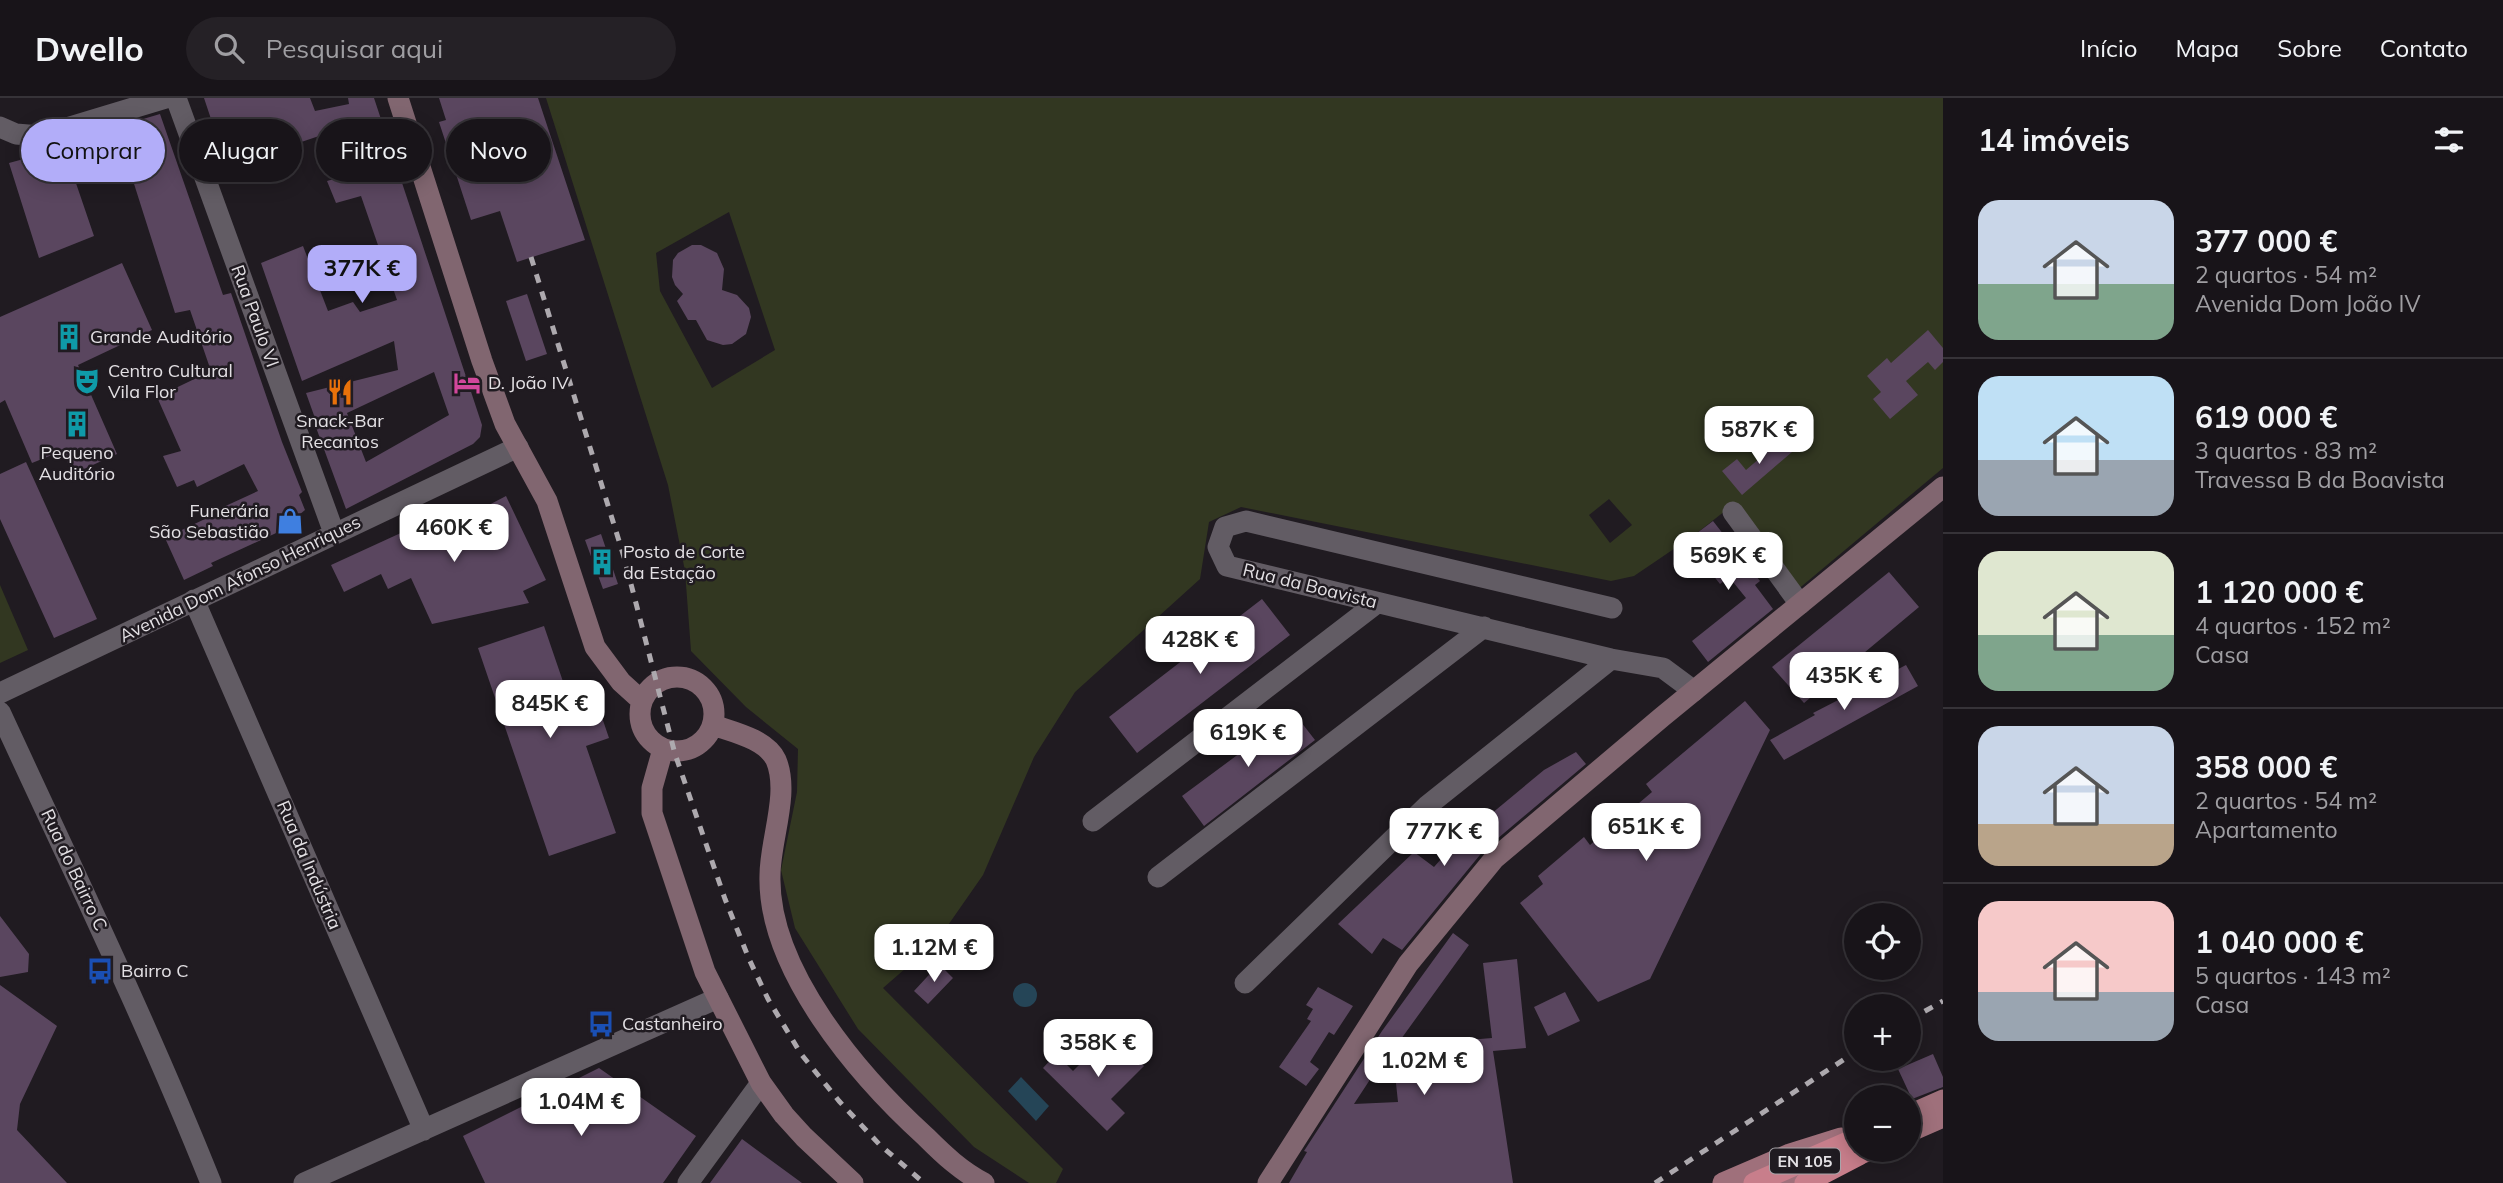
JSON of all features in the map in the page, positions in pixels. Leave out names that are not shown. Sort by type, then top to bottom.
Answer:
[{"type":"highway","name":"EN 105","points":[[1754,1183],[1844,1150]]},
{"type":"highway","name":"EN 105","points":[[1805,1183],[1844,1155]]},
{"type":"main road","points":[[398,98],[482,361],[505,424],[547,501],[594,647],[621,682],[642,701]]},
{"type":"main road","points":[[1268,1183],[1408,964],[1494,859],[1943,486]]},
{"type":"main road","points":[[688,678],[705,689],[712,702],[713,725],[697,746],[684,751],[663,748],[651,740],[642,728],[642,701],[646,693],[660,680],[688,678]]},
{"type":"main road","points":[[713,725],[760,743],[775,758],[782,782],[769,876],[776,928],[791,965],[826,1025],[890,1105],[964,1173],[984,1183]]},
{"type":"main road","points":[[663,748],[652,788],[652,813],[705,972],[761,1083],[804,1137],[853,1183]]},
{"type":"main road","points":[[1921,1110],[1943,1100]]},
{"type":"main road","points":[[1921,1127],[1943,1117]]},
{"type":"main road","points":[[1723,1183],[1832,1139],[1844,1141]]},
{"type":"main road","points":[[1788,1183],[1844,1153]]},
{"type":"street","points":[[0,127],[16,134],[40,136],[166,98]]},
{"type":"street","name":"Rua Paulo VI","points":[[176,98],[334,533]]},
{"type":"street","name":"Avenida Dom Afonso Henriques","points":[[0,693],[518,447]]},
{"type":"street","points":[[1733,512],[1800,604]]},
{"type":"street","name":"Rua da Boavista","points":[[1612,608],[1246,521],[1225,527],[1218,547],[1227,566],[1611,659],[1663,668],[1694,691]]},
{"type":"street","name":"Rua da Indústria","points":[[194,600],[424,1130]]},
{"type":"street","points":[[1093,821],[1377,603]]},
{"type":"street","points":[[1158,877],[1484,627]]},
{"type":"street","points":[[1245,984],[1427,806],[1611,659]]},
{"type":"street","name":"Rua do Bairro C","points":[[0,712],[90,903],[211,1183]]},
{"type":"street","points":[[304,1183],[718,998]]},
{"type":"street","points":[[688,1183],[761,1083]]},
{"type":"green space","points":[[546,98],[1943,98],[1943,468],[1790,596],[1725,511],[1634,576],[1611,581],[1241,507],[1209,522],[1200,579],[1075,692],[1034,757],[983,875],[937,941],[883,988],[1063,1169],[1056,1183],[1029,1183],[974,1147],[858,1029],[795,928],[781,870],[797,792],[798,749],[746,707],[691,651],[685,571],[668,485]],"holes":[[[729,212],[775,350],[712,388],[660,291],[656,253]],[[1609,499],[1632,525],[1610,543],[1589,515]]]},
{"type":"green space","points":[[0,585],[28,650],[0,663]]},
{"type":"water","points":[[1025,983],[1034,986],[1037,995],[1034,1004],[1025,1007],[1016,1004],[1013,995],[1016,986]]},
{"type":"water","points":[[1021,1077],[1049,1106],[1036,1121],[1008,1091]]},
{"type":"building","points":[[204,98],[310,98],[315,111],[349,104],[348,98],[374,98],[381,119],[316,119],[316,137],[302,142],[302,119],[211,119]]},
{"type":"building","points":[[439,98],[538,98],[545,119],[446,119]]},
{"type":"building","points":[[160,114],[162,119],[143,119]]},
{"type":"building","points":[[446,120],[446,143],[439,122]]},
{"type":"building","points":[[165,128],[179,169],[179,182],[184,182],[223,295],[231,293],[302,492],[299,495],[305,510],[299,515],[300,522],[211,563],[213,566],[184,580],[165,538],[258,491],[244,464],[197,487],[194,480],[177,487],[163,456],[181,451],[157,397],[211,371],[190,310],[175,313],[133,182],[165,182]]},
{"type":"building","points":[[551,137],[585,240],[517,262],[500,211],[471,220],[459,182],[551,182]]},
{"type":"building","points":[[21,160],[21,182],[76,182],[94,236],[39,258],[9,163]]},
{"type":"building","points":[[327,182],[402,182],[482,425],[480,437],[473,444],[346,509],[306,393],[398,370],[394,341],[302,381],[261,263],[303,246],[328,311],[353,302],[360,312],[397,300],[361,196],[336,203]],"holes":[[[434,372],[449,415],[366,462],[347,413]]]},
{"type":"building","points":[[692,245],[701,245],[717,253],[724,269],[722,290],[737,295],[749,308],[751,317],[746,334],[732,344],[723,345],[707,340],[696,320],[688,320],[677,301],[683,294],[672,277],[673,260],[678,253]]},
{"type":"building","name":"Grande Auditório","points":[[122,263],[152,330],[78,365],[117,454],[73,474],[62,451],[32,463],[5,400],[0,403],[0,317]]},
{"type":"building","points":[[527,294],[547,354],[526,361],[506,301]]},
{"type":"building","points":[[1928,330],[1943,348],[1943,362],[1935,370],[1928,362],[1906,381],[1918,395],[1890,419],[1873,399],[1881,392],[1867,376],[1887,358],[1891,363]]},
{"type":"building","points":[[1788,434],[1799,446],[1742,495],[1722,471],[1737,459],[1746,470]]},
{"type":"building","points":[[26,462],[97,619],[54,638],[0,519],[0,474]]},
{"type":"building","points":[[506,496],[546,580],[523,591],[529,603],[432,624],[411,578],[388,589],[381,574],[344,592],[331,565],[440,515],[447,527]]},
{"type":"building","points":[[1713,521],[1760,581],[1755,585],[1773,609],[1708,662],[1692,641],[1746,598],[1729,577],[1720,584],[1693,550],[1700,544],[1693,536]]},
{"type":"building","name":"Posto de Corte da Estação","points":[[601,534],[618,584],[603,589],[585,540]]},
{"type":"building","points":[[1889,572],[1919,607],[1804,703],[1772,667]]},
{"type":"building","points":[[1262,599],[1290,635],[1137,753],[1109,717]]},
{"type":"building","points":[[544,626],[571,705],[595,697],[609,738],[586,746],[616,833],[549,856],[478,648]]},
{"type":"building","points":[[1906,665],[1918,686],[1784,760],[1770,740],[1815,715],[1813,713]]},
{"type":"building","points":[[1745,701],[1770,730],[1650,979],[1598,1002],[1520,903],[1543,884],[1538,876],[1584,837],[1590,845],[1652,792],[1646,784]]},
{"type":"building","points":[[1294,713],[1315,740],[1204,826],[1182,796]]},
{"type":"building","points":[[1576,752],[1586,764],[1484,850],[1402,950],[1383,938],[1372,954],[1338,924],[1414,852],[1434,867],[1479,816],[1491,814],[1544,770]]},
{"type":"building","points":[[0,916],[29,954],[28,972],[0,977]]},
{"type":"building","points":[[1453,933],[1469,945],[1396,1046],[1492,1038],[1483,963],[1517,959],[1526,1048],[1493,1051],[1513,1183],[1289,1183],[1307,1152],[1304,1151],[1382,1031]],"holes":[[[1392,1046],[1398,1102],[1354,1104]]]},
{"type":"building","points":[[939,964],[953,978],[928,1004],[914,991]]},
{"type":"building","points":[[0,985],[57,1026],[20,1104],[17,1130],[67,1183],[0,1183]]},
{"type":"building","points":[[1318,987],[1353,1006],[1334,1035],[1329,1032],[1310,1062],[1319,1069],[1306,1086],[1279,1067],[1311,1021],[1307,1019],[1313,1009],[1306,1005]]},
{"type":"building","points":[[1565,992],[1580,1021],[1548,1036],[1534,1007]]},
{"type":"building","points":[[1100,1032],[1115,1046],[1119,1042],[1144,1066],[1111,1099],[1125,1113],[1107,1131],[1043,1068],[1056,1054],[1073,1071],[1094,1050],[1088,1044]]},
{"type":"building","points":[[1933,1054],[1943,1077],[1943,1087],[1921,1096],[1921,1085],[1905,1085],[1899,1071],[1921,1071],[1921,1059]]},
{"type":"building","points":[[599,1068],[696,1136],[663,1183],[485,1183],[463,1136]]},
{"type":"building","points":[[742,1139],[802,1183],[710,1183]]},
{"type":"railway","points":[[531,257],[624,557],[675,754],[725,899],[749,959],[768,999],[801,1054],[879,1144],[924,1183]]},
{"type":"railway","points":[[1921,1013],[1943,1001]]},
{"type":"railway","points":[[1655,1183],[1844,1059]]},
{"type":"place","name":"Grande Auditório","points":[[69,337]]},
{"type":"place","name":"Centro Cultural Vila Flor","points":[[87,381]]},
{"type":"place","name":"D. João IV","points":[[467,383]]},
{"type":"place","name":"Snack-Bar Recantos","points":[[340,392]]},
{"type":"place","name":"Pequeno Auditório","points":[[77,424]]},
{"type":"place","name":"Funerária São Sebastião","points":[[290,521]]},
{"type":"place","name":"Posto de Corte da Estação","points":[[602,562]]},
{"type":"place","name":"Bairro C","points":[[100,971]]},
{"type":"place","name":"Castanheiro","points":[[601,1024]]}]
